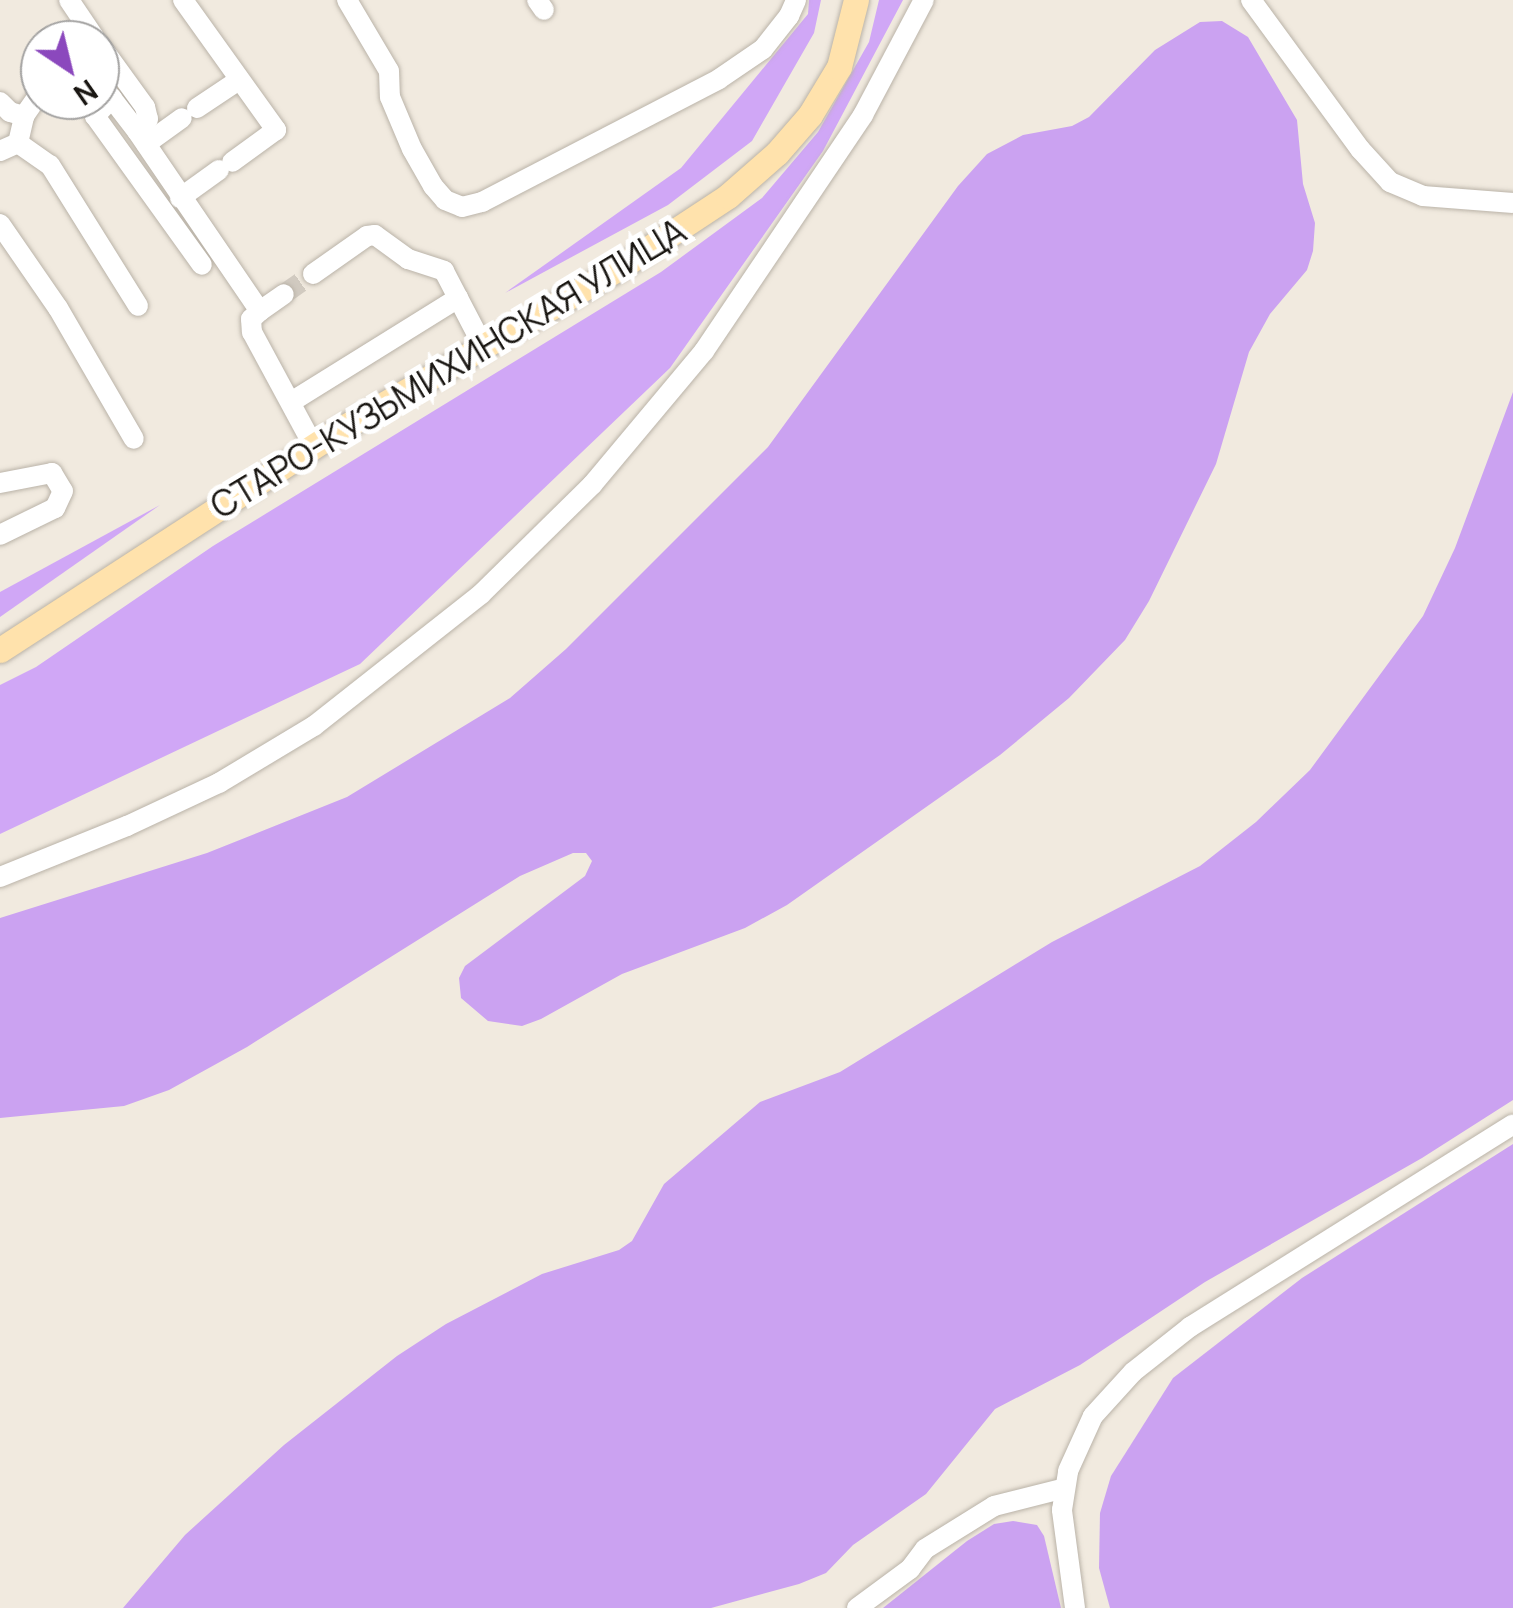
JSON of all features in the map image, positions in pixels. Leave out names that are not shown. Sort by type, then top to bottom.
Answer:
[{"type":"main road","name":"СТАРО-КУЗЬМИХИНСКАЯ УЛИЦА","points":[[846,0],[847,38]]},
{"type":"main road","name":"СТАРО-КУЗЬМИХИНСКАЯ УЛИЦА","points":[[0,650],[314,446],[658,244],[756,172],[810,115],[839,66],[856,0]]},
{"type":"street","points":[[180,198],[275,135],[276,130],[183,0]]},
{"type":"street","points":[[347,0],[389,71],[390,97],[412,149],[433,186],[446,200],[462,207],[482,202],[719,79],[763,49],[789,16],[796,0]]},
{"type":"street","points":[[0,877],[128,826],[219,783],[314,726],[481,594],[592,485],[704,351],[862,115],[924,0]]},
{"type":"street","points":[[1250,0],[1360,150],[1390,182],[1424,196],[1513,203]]},
{"type":"street","points":[[120,73],[148,118],[142,137]]},
{"type":"street","points":[[142,137],[190,113],[239,80]]},
{"type":"street","points":[[120,108],[260,310]]},
{"type":"street","points":[[22,120],[9,147],[50,165],[138,306]]},
{"type":"street","points":[[97,120],[202,266]]},
{"type":"street","points":[[0,224],[58,308],[134,439]]},
{"type":"street","points":[[313,274],[375,234],[408,258],[444,271],[483,346]]},
{"type":"street","points":[[284,294],[251,319],[252,332],[314,446]]},
{"type":"street","points":[[291,402],[458,298]]},
{"type":"street","points":[[0,484],[52,473],[62,491],[55,508],[0,535]]},
{"type":"street","points":[[1075,1608],[1062,1510],[1068,1471],[1093,1416],[1190,1326],[1513,1124]]},
{"type":"street","points":[[857,1608],[910,1569],[925,1549],[994,1506],[1065,1488]]},
{"type":"shaded area","points":[[809,0],[821,0],[814,33],[752,141],[668,205],[505,293],[681,168],[808,14]]},
{"type":"shaded area","points":[[879,0],[903,0],[823,151],[670,368],[360,664],[0,834],[0,685],[36,667],[213,546],[661,272],[762,198],[818,132],[869,42]]},
{"type":"shaded area","points":[[1222,21],[1248,37],[1297,120],[1303,184],[1315,223],[1313,251],[1307,270],[1270,314],[1249,352],[1216,464],[1149,601],[1125,640],[1069,698],[1000,755],[787,905],[745,928],[622,974],[541,1019],[522,1026],[488,1021],[461,998],[459,978],[465,966],[585,876],[592,861],[586,853],[573,853],[520,876],[247,1047],[169,1090],[124,1106],[0,1118],[0,918],[207,853],[347,797],[510,698],[566,649],[768,447],[958,186],[987,154],[1023,135],[1072,126],[1089,117],[1155,50],[1200,22]]},
{"type":"shaded area","points":[[1513,392],[1513,1100],[1422,1158],[1205,1282],[1080,1365],[995,1409],[926,1494],[853,1545],[826,1573],[799,1584],[711,1608],[123,1608],[185,1535],[284,1445],[397,1356],[446,1324],[542,1274],[619,1250],[632,1241],[664,1184],[760,1102],[840,1072],[1052,942],[1200,866],[1256,822],[1310,770],[1423,616],[1455,548]]},
{"type":"shaded area","points":[[160,505],[0,617],[0,592]]},
{"type":"shaded area","points":[[1513,1144],[1513,1608],[1110,1608],[1099,1568],[1100,1513],[1111,1476],[1173,1378],[1302,1278]]},
{"type":"shaded area","points":[[1013,1521],[1037,1525],[1044,1536],[1061,1608],[883,1608],[967,1541],[994,1524]]},
{"type":"tunnel","points":[[284,294],[313,274]]}]
